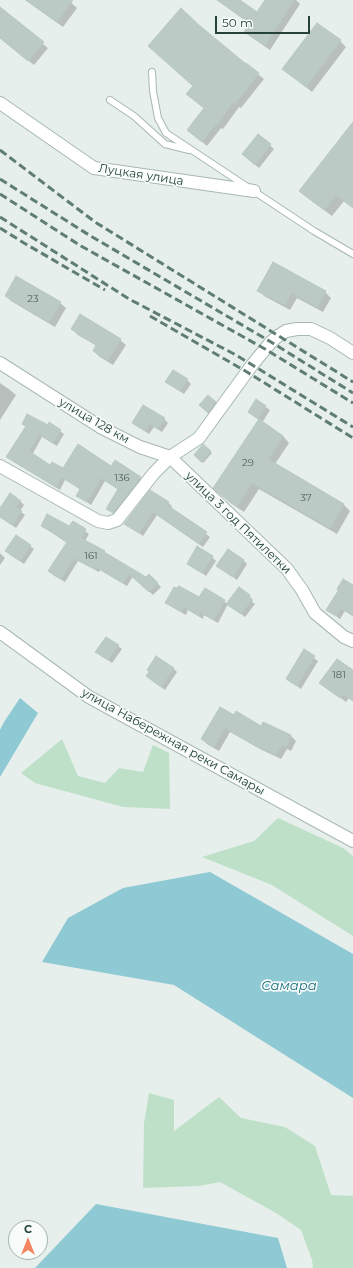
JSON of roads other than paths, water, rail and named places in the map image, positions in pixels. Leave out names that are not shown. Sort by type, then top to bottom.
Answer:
[{"type":"street","name":"Луцкая улица","points":[[0,103],[94,168],[254,192]]},
{"type":"street","points":[[0,466],[98,521],[108,523],[117,520],[154,473],[170,456],[199,438],[252,365],[278,336],[286,331],[297,329],[311,330],[330,338],[353,352]]},
{"type":"street","name":"улица 128 км","points":[[0,363],[102,428],[140,447],[170,456]]},
{"type":"street","name":"улица 3 год Пятилетки","points":[[170,456],[287,569],[302,590],[315,613],[344,637],[353,641]]},
{"type":"street","name":"улица Набережная реки Самары","points":[[0,632],[89,697],[353,841]]},
{"type":"lane","points":[[152,72],[153,91],[158,118],[166,133],[314,231],[353,254]]},
{"type":"lane","points":[[110,100],[134,116],[165,144],[194,152]]},
{"type":"water","points":[[20,698],[38,713],[0,777],[0,730]]},
{"type":"water","name":"Самара","points":[[210,872],[353,954],[353,1098],[174,985],[42,962],[68,918],[123,888]]},
{"type":"water","points":[[96,1204],[278,1238],[287,1268],[35,1268],[43,1260],[48,1260],[48,1254]]},
{"type":"railway","points":[[0,150],[95,222],[353,382]]},
{"type":"railway","points":[[0,179],[89,235],[271,342],[353,393]]},
{"type":"railway","points":[[0,194],[81,246],[265,349],[353,403]]},
{"type":"railway","points":[[0,217],[129,299],[236,355],[353,427]]},
{"type":"railway","points":[[0,228],[105,290]]},
{"type":"railway","points":[[150,316],[247,372],[353,438]]}]
